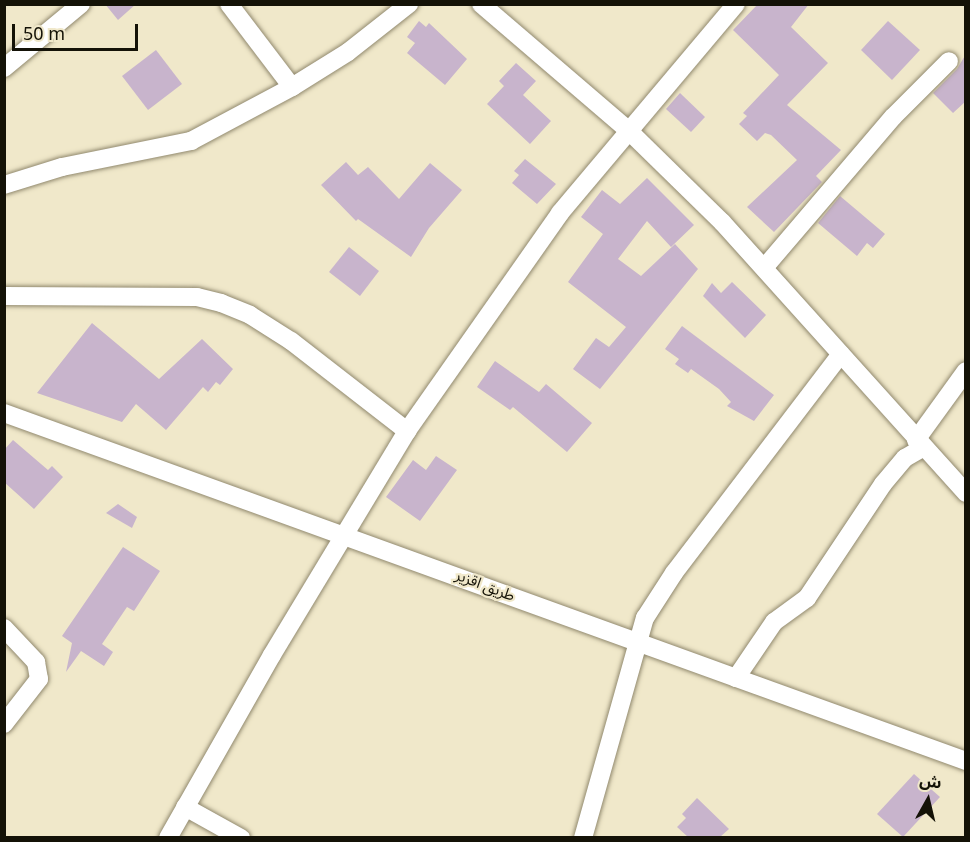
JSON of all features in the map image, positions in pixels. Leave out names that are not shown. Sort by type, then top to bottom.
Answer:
[{"type":"street","points":[[4,68],[81,4]]},
{"type":"street","points":[[229,4],[292,87]]},
{"type":"street","points":[[4,185],[62,167],[191,141],[292,87],[348,52],[410,4]]},
{"type":"street","points":[[481,4],[627,129],[764,268],[919,444],[966,493]]},
{"type":"street","points":[[168,837],[344,533],[407,431],[560,213],[627,129],[736,4]]},
{"type":"street","points":[[764,268],[893,117],[949,61]]},
{"type":"street","points":[[4,296],[197,297],[221,303],[250,315],[291,341],[407,431]]},
{"type":"street","points":[[583,837],[645,618],[665,585],[841,354]]},
{"type":"street","points":[[736,678],[774,622],[807,598],[884,484],[919,444],[966,371]]},
{"type":"street","name":"طريق اقزير","points":[[4,412],[344,533],[638,645],[966,761]]},
{"type":"street","points":[[4,628],[36,662],[39,679],[4,724]]},
{"type":"street","points":[[185,807],[241,837]]},
{"type":"building","points":[[105,4],[136,4],[118,20]]},
{"type":"building","points":[[758,4],[809,4],[791,27],[828,63],[787,105],[841,150],[816,176],[822,182],[774,232],[747,207],[797,160],[771,135],[765,133],[757,141],[739,124],[747,116],[743,113],[779,75],[733,30]]},
{"type":"building","points":[[419,21],[426,27],[429,23],[467,59],[445,85],[407,53],[415,43],[407,37]]},
{"type":"building","points":[[888,21],[920,50],[892,80],[861,50]]},
{"type":"building","points":[[156,50],[182,84],[148,110],[122,76]]},
{"type":"building","points":[[966,54],[966,101],[953,113],[933,93],[957,69]]},
{"type":"building","points":[[516,63],[536,81],[523,95],[551,121],[530,144],[487,104],[504,86],[499,81]]},
{"type":"building","points":[[680,93],[705,117],[691,132],[666,109]]},
{"type":"building","points":[[525,159],[556,184],[537,204],[512,183],[519,175],[514,171]]},
{"type":"building","points":[[346,162],[358,175],[368,167],[399,199],[430,163],[462,190],[429,228],[411,257],[358,219],[356,221],[321,185]]},
{"type":"building","points":[[647,178],[694,225],[671,247],[647,221],[618,259],[641,276],[675,244],[698,269],[600,389],[573,369],[596,338],[609,347],[626,327],[568,282],[603,234],[581,217],[602,190],[620,204]]},
{"type":"building","points":[[840,196],[885,234],[873,248],[867,243],[857,256],[818,223]]},
{"type":"building","points":[[349,247],[379,271],[360,296],[329,272]]},
{"type":"building","points":[[732,282],[766,315],[745,338],[703,296],[712,283],[721,293]]},
{"type":"building","points":[[92,323],[159,379],[202,339],[233,369],[220,385],[216,382],[208,392],[203,387],[166,430],[136,404],[122,422],[37,393]]},
{"type":"building","points":[[682,326],[774,395],[754,421],[727,406],[731,402],[719,389],[691,369],[688,373],[675,364],[679,359],[665,349]]},
{"type":"building","points":[[495,361],[539,392],[546,384],[592,423],[567,452],[513,407],[510,410],[477,387]]},
{"type":"building","points":[[13,440],[48,470],[52,466],[63,477],[34,509],[4,482],[4,450]]},
{"type":"building","points":[[436,456],[457,470],[420,521],[386,497],[413,460],[426,470]]},
{"type":"building","points":[[118,504],[137,517],[132,528],[106,513]]},
{"type":"building","points":[[123,547],[160,571],[134,611],[127,607],[102,644],[113,652],[104,666],[81,651],[66,672],[72,643],[62,636]]},
{"type":"building","points":[[914,774],[940,797],[903,837],[877,814]]},
{"type":"building","points":[[697,798],[729,829],[720,837],[688,837],[677,827],[686,818],[682,814]]}]
